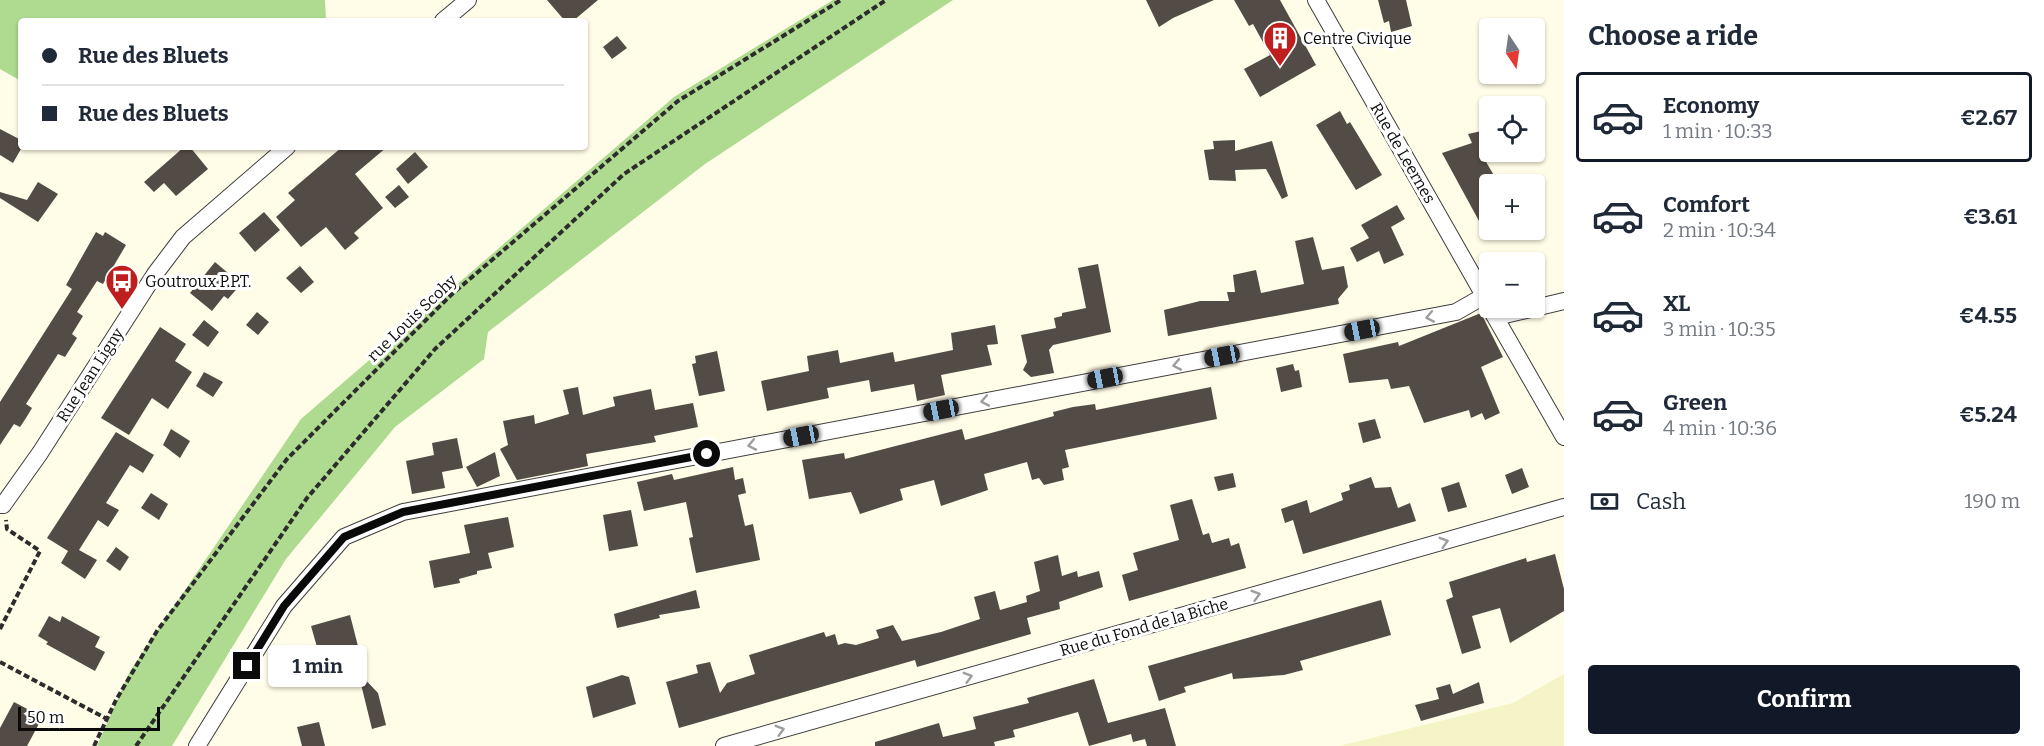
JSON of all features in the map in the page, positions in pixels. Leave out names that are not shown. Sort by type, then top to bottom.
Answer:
[{"type":"street","points":[[447,18],[468,0]]},
{"type":"street","name":"Rue de Leernes","points":[[1316,0],[1479,288]]},
{"type":"street","name":"Rue Jean Ligny","points":[[2,505],[40,453],[155,273],[183,237],[284,150]]},
{"type":"street","points":[[1545,303],[1564,301]]},
{"type":"street","points":[[197,746],[284,606],[344,537],[403,512],[1479,309]]},
{"type":"street","name":"Rue de Leernes","points":[[1496,318],[1564,437]]},
{"type":"street","name":"Rue du Fond de la Biche","points":[[724,746],[1564,507]]},
{"type":"path","name":"rue Louis Scohy","points":[[94,746],[157,632],[287,459],[451,295],[678,101],[841,0]]},
{"type":"path","points":[[136,746],[307,498],[435,349],[624,174],[886,0]]},
{"type":"path","points":[[0,629],[40,551],[7,529],[2,505]]},
{"type":"path","points":[[0,662],[107,719]]},
{"type":"green space","points":[[0,0],[325,0],[326,18],[18,18],[18,79],[0,69]]},
{"type":"green space","points":[[833,0],[953,0],[705,164],[488,332],[484,359],[395,427],[286,559],[172,746],[97,746],[130,671],[301,419],[674,97]]},
{"type":"green space","points":[[1564,674],[1564,746],[1339,746],[1513,703]]},
{"type":"building","points":[[547,0],[598,0],[577,18],[562,18]]},
{"type":"building","points":[[1146,0],[1214,0],[1173,18],[1159,27]]},
{"type":"building","points":[[1234,0],[1280,0],[1316,65],[1260,97],[1244,69],[1270,55],[1253,24],[1249,26]]},
{"type":"building","points":[[1378,0],[1406,0],[1412,26],[1391,32],[1389,21],[1384,23]]},
{"type":"building","points":[[617,36],[627,48],[612,59],[603,47]]},
{"type":"building","points":[[1340,111],[1347,124],[1350,122],[1382,175],[1356,190],[1316,125]]},
{"type":"building","points":[[0,129],[18,138],[18,150],[20,150],[13,163],[0,155]]},
{"type":"building","points":[[1479,132],[1479,162],[1486,162],[1493,174],[1479,174],[1479,221],[1442,153],[1472,143],[1468,134]]},
{"type":"building","points":[[1235,140],[1235,151],[1272,141],[1288,196],[1282,199],[1266,169],[1235,170],[1236,181],[1209,180],[1204,150],[1214,149],[1213,141]]},
{"type":"building","points":[[181,150],[192,150],[208,169],[176,196],[164,183],[154,192],[144,182]]},
{"type":"building","points":[[338,150],[383,150],[355,174],[383,208],[354,233],[359,238],[345,250],[326,227],[301,247],[276,217],[295,200],[288,193]]},
{"type":"building","points":[[415,152],[428,167],[408,184],[396,169]]},
{"type":"building","points":[[38,182],[58,194],[38,222],[0,198],[0,192],[27,200]]},
{"type":"building","points":[[399,185],[409,197],[395,208],[385,197]]},
{"type":"building","points":[[1397,205],[1405,219],[1391,227],[1404,255],[1384,264],[1379,251],[1357,262],[1350,248],[1369,238],[1361,225]]},
{"type":"building","points":[[264,212],[280,230],[255,252],[239,233]]},
{"type":"building","points":[[96,232],[103,236],[105,232],[126,245],[103,284],[97,281],[77,312],[83,316],[72,334],[77,338],[65,357],[58,354],[26,404],[32,408],[26,418],[20,427],[14,424],[0,445],[0,402],[72,289],[66,285]]},
{"type":"building","points":[[1313,237],[1322,270],[1344,266],[1348,287],[1338,299],[1339,304],[1168,336],[1164,310],[1200,301],[1229,301],[1227,292],[1235,292],[1233,275],[1256,270],[1261,293],[1304,284],[1295,241]]},
{"type":"building","points":[[215,262],[241,284],[228,299],[224,296],[212,311],[190,293]]},
{"type":"building","points":[[1098,264],[1111,332],[1053,345],[1049,350],[1054,373],[1031,377],[1023,370],[1027,362],[1021,335],[1056,328],[1054,318],[1062,316],[1062,313],[1086,308],[1078,268]]},
{"type":"building","points":[[300,266],[314,282],[301,293],[286,278]]},
{"type":"building","points":[[257,312],[269,322],[258,335],[246,325]]},
{"type":"building","points":[[1479,314],[1479,318],[1484,318],[1503,357],[1481,367],[1500,413],[1485,420],[1482,413],[1471,418],[1469,410],[1424,423],[1409,386],[1391,389],[1388,379],[1349,383],[1343,354],[1398,342],[1399,346]]},
{"type":"building","points":[[204,320],[219,332],[208,347],[192,335]]},
{"type":"building","points":[[995,325],[998,344],[987,345],[992,365],[941,375],[945,395],[917,401],[914,384],[871,392],[869,380],[827,388],[829,398],[767,411],[761,381],[809,371],[807,356],[838,350],[840,363],[893,352],[895,362],[953,350],[951,333]]},
{"type":"building","points":[[160,327],[186,344],[175,361],[192,372],[168,409],[152,398],[129,435],[101,418]]},
{"type":"building","points":[[717,351],[725,391],[699,396],[692,364],[696,363],[695,356]]},
{"type":"building","points":[[1293,364],[1295,371],[1299,370],[1302,387],[1281,392],[1276,368]]},
{"type":"building","points":[[204,372],[223,382],[213,397],[196,386]]},
{"type":"building","points":[[578,387],[583,415],[615,406],[613,397],[651,389],[655,410],[693,403],[698,427],[654,436],[656,442],[586,454],[588,466],[517,480],[500,449],[508,445],[503,421],[534,415],[535,424],[569,414],[563,390]]},
{"type":"building","points":[[1211,387],[1217,419],[1065,450],[1069,467],[1062,469],[1064,480],[1044,485],[1039,478],[1032,480],[1027,462],[984,474],[988,490],[941,506],[934,480],[900,489],[903,500],[860,514],[851,492],[809,499],[802,460],[844,453],[845,459],[962,429],[965,440],[1054,416],[1053,412],[1073,407],[1095,404],[1096,410]]},
{"type":"building","points":[[1375,419],[1381,438],[1363,443],[1358,423]]},
{"type":"building","points":[[171,429],[190,441],[180,458],[163,445]]},
{"type":"building","points":[[116,432],[154,455],[143,473],[130,465],[106,503],[119,510],[108,527],[98,520],[79,550],[97,560],[85,579],[61,563],[68,551],[47,538]]},
{"type":"building","points":[[457,438],[463,468],[442,472],[445,488],[412,494],[406,461],[434,455],[432,443]]},
{"type":"building","points":[[495,452],[500,476],[477,487],[466,467]]},
{"type":"building","points":[[733,467],[735,480],[743,478],[746,493],[738,495],[745,526],[753,524],[760,560],[696,573],[689,538],[693,537],[686,502],[644,511],[637,482],[672,474],[674,480]]},
{"type":"building","points":[[1522,468],[1529,487],[1512,494],[1505,475]]},
{"type":"building","points":[[1233,473],[1236,487],[1218,491],[1214,477]]},
{"type":"building","points":[[1371,477],[1375,488],[1391,487],[1398,508],[1410,503],[1416,521],[1303,554],[1293,520],[1285,523],[1281,509],[1307,500],[1310,513],[1343,500],[1341,493],[1350,490],[1349,485]]},
{"type":"building","points":[[1459,482],[1467,507],[1448,512],[1441,488]]},
{"type":"building","points":[[151,493],[168,504],[159,520],[141,508]]},
{"type":"building","points":[[1192,499],[1203,535],[1209,533],[1212,543],[1229,538],[1231,546],[1239,543],[1246,568],[1129,601],[1122,575],[1138,570],[1133,553],[1179,540],[1170,505]]},
{"type":"building","points":[[631,510],[638,546],[609,551],[603,515]]},
{"type":"building","points":[[508,517],[514,547],[488,553],[492,568],[477,571],[477,574],[459,579],[460,583],[434,588],[429,561],[470,553],[464,525]]},
{"type":"building","points":[[116,547],[129,557],[120,571],[106,561]]},
{"type":"building","points":[[1555,554],[1564,589],[1564,611],[1510,643],[1500,608],[1472,616],[1481,648],[1462,654],[1446,600],[1453,597],[1449,582],[1526,558],[1527,562]]},
{"type":"building","points":[[1058,555],[1062,576],[1077,571],[1078,577],[1099,571],[1103,587],[1059,602],[1060,609],[1027,618],[1031,634],[917,667],[915,660],[679,728],[666,682],[698,673],[696,665],[710,662],[720,693],[727,683],[755,674],[749,655],[824,632],[826,637],[835,634],[838,645],[845,643],[856,645],[879,638],[876,630],[893,625],[902,641],[941,632],[980,619],[974,597],[995,591],[1000,610],[1027,602],[1026,596],[1040,591],[1034,562]]},
{"type":"building","points":[[696,590],[700,608],[659,615],[660,618],[617,628],[614,614]]},
{"type":"building","points":[[1381,600],[1391,635],[1300,661],[1303,670],[1284,675],[1233,679],[1232,673],[1184,687],[1186,692],[1159,701],[1148,666]]},
{"type":"building","points":[[350,615],[359,650],[321,661],[311,626]]},
{"type":"building","points":[[49,616],[60,622],[62,616],[100,637],[95,647],[105,652],[95,671],[46,644],[48,642],[38,636]]},
{"type":"building","points":[[358,672],[378,693],[386,725],[372,729]]},
{"type":"building","points":[[622,675],[629,677],[636,704],[593,718],[586,687]]},
{"type":"building","points":[[1094,679],[1108,723],[1165,708],[1176,746],[1147,746],[1145,739],[1133,742],[1131,734],[1089,746],[1078,712],[1013,730],[1015,737],[994,742],[995,746],[875,746],[875,742],[939,723],[943,737],[976,729],[973,717],[1029,703],[1027,698]]},
{"type":"building","points":[[1479,682],[1484,703],[1421,721],[1415,705],[1439,699],[1436,688],[1450,684],[1453,694]]},
{"type":"building","points":[[14,702],[35,713],[34,715],[41,720],[27,746],[0,746],[0,728]]},
{"type":"building","points":[[319,722],[325,746],[302,746],[297,727]]},
{"type":"place","name":"Centre Civique","points":[[1280,67]]},
{"type":"place","name":"Goutroux P.P.T.","points":[[122,310]]},
{"type":"route","points":[[247,666],[284,606],[344,537],[403,512],[707,454]]}]
